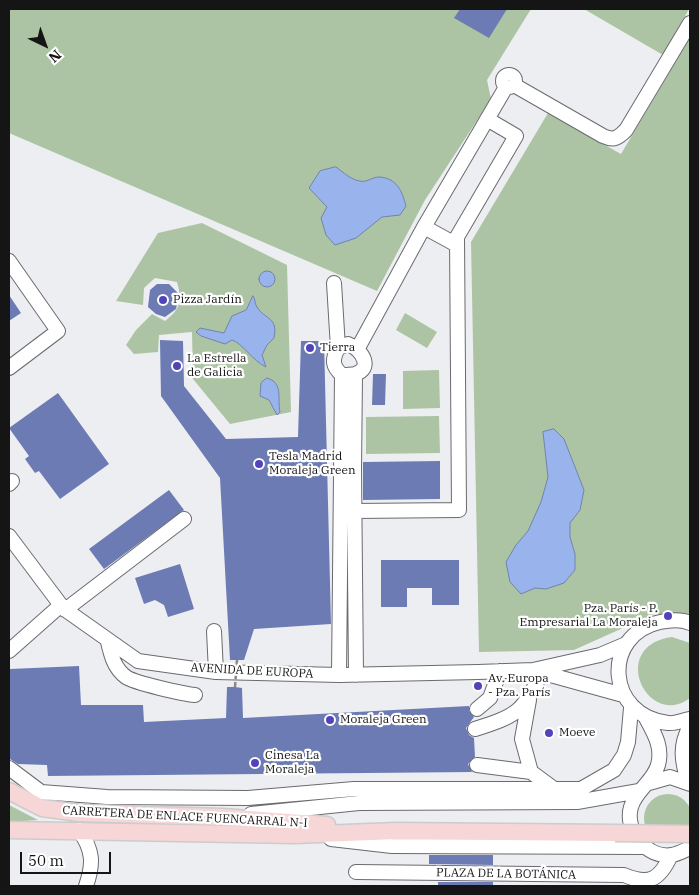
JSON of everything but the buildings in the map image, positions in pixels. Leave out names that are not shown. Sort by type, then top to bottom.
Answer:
[{"type":"main road","name":"CARRETERA DE ENLACE FUENCARRAL N-I","points":[[9,790],[42,808],[78,813],[223,817],[396,831]]},
{"type":"main road","name":"CARRETERA DE ENLACE FUENCARRAL N-I","points":[[9,830],[295,835],[396,831],[690,834]]},
{"type":"street","points":[[358,348],[424,227],[487,120],[510,86],[610,140],[619,138],[626,130],[690,25]]},
{"type":"street","points":[[354,511],[459,510],[457,237],[516,136],[487,120]]},
{"type":"street","points":[[424,227],[457,245]]},
{"type":"street","points":[[9,261],[58,331],[9,368]]},
{"type":"street","points":[[334,283],[338,348],[333,357],[334,368],[349,374],[362,369],[364,362],[363,354],[358,348],[348,344],[338,348]]},
{"type":"street","points":[[339,675],[333,468],[349,374]]},
{"type":"street","points":[[349,374],[354,470],[356,675]]},
{"type":"street","points":[[333,468],[354,470]]},
{"type":"street","points":[[9,651],[63,608],[184,519]]},
{"type":"street","name":"AVENIDA DE EUROPA","points":[[10,539],[63,608],[108,642],[138,661],[216,672],[356,675],[537,671],[600,655],[626,644]]},
{"type":"street","points":[[334,553],[354,552]]},
{"type":"street","points":[[690,624],[684,621],[668,621],[652,624],[638,630],[626,644],[618,669],[623,695],[631,708],[646,718],[669,724],[690,719]]},
{"type":"street","points":[[214,631],[216,672]]},
{"type":"street","points":[[108,642],[112,660],[126,677],[184,694],[196,695]]},
{"type":"street","points":[[477,709],[490,698],[500,671]]},
{"type":"street","points":[[531,772],[522,739],[529,700],[537,671]]},
{"type":"street","name":"AVENIDA DE EUROPA","points":[[537,671],[623,695]]},
{"type":"street","points":[[475,729],[502,720],[518,711],[529,700]]},
{"type":"street","points":[[9,768],[41,792],[78,795],[248,798],[354,789],[581,789],[614,770],[628,742],[631,708]]},
{"type":"street","points":[[646,718],[659,742],[658,764],[631,808],[632,830],[644,847],[654,853],[671,855],[690,848]]},
{"type":"street","points":[[689,783],[682,762],[681,746],[690,726]]},
{"type":"street","points":[[477,765],[531,772],[554,789]]},
{"type":"street","points":[[223,817],[359,803],[577,802],[644,787],[670,777],[689,783]]},
{"type":"street","points":[[80,830],[90,846],[92,860],[86,886]]},
{"type":"street","points":[[295,835],[392,846],[644,847]]},
{"type":"street","name":"PLAZA DE LA BOTÁNICA","points":[[356,872],[624,876],[638,881],[652,879],[663,873],[671,855]]},
{"type":"path","points":[[234,687],[237,660]]},
{"type":"green space","points":[[9,9],[531,9],[487,80],[491,99],[425,200],[377,291],[9,133]]},
{"type":"green space","points":[[584,9],[689,9],[663,55]]},
{"type":"green space","points":[[690,38],[690,620],[654,614],[574,650],[479,652],[471,242],[548,113],[621,154]]},
{"type":"green space","points":[[202,223],[287,265],[291,412],[230,424],[193,379],[192,332],[159,335],[158,352],[134,354],[126,345],[136,330],[152,314],[165,321],[179,304],[177,282],[155,278],[144,288],[143,305],[116,301],[158,233]]},
{"type":"green space","points":[[405,313],[437,332],[427,348],[396,330]]},
{"type":"green space","points":[[439,370],[440,408],[403,409],[403,371]]},
{"type":"green space","points":[[439,416],[440,453],[366,454],[366,417]]},
{"type":"green space","points":[[672,637],[690,643],[690,698],[675,705],[660,703],[649,695],[641,683],[638,669],[641,655],[652,644]]},
{"type":"green space","points":[[668,794],[677,796],[685,801],[690,809],[692,818],[690,827],[685,835],[677,840],[668,842],[659,840],[651,835],[646,827],[644,818],[646,809],[651,801],[659,796]]},
{"type":"green space","points":[[9,805],[38,820],[9,822]]},
{"type":"water","points":[[336,167],[347,176],[357,180],[365,181],[379,177],[390,180],[398,186],[406,206],[400,215],[382,217],[356,238],[335,245],[326,235],[321,218],[327,207],[309,188],[320,171]]},
{"type":"water","points":[[264,271],[270,271],[275,276],[273,285],[264,287],[259,282],[259,276]]},
{"type":"water","points":[[253,296],[260,311],[273,322],[275,331],[274,338],[267,345],[262,355],[266,367],[232,340],[225,344],[201,336],[196,332],[200,328],[224,333],[232,316],[246,310]]},
{"type":"water","points":[[267,378],[276,383],[278,387],[280,412],[277,415],[269,400],[260,396],[261,383]]},
{"type":"water","points":[[554,429],[564,439],[584,490],[580,510],[570,523],[570,537],[575,554],[575,570],[564,583],[546,589],[535,588],[521,594],[510,582],[506,562],[516,545],[528,531],[541,502],[548,477],[543,432]]},
{"type":"place","name":"Pizza Jardín","points":[[163,300]]},
{"type":"place","name":"Tierra","points":[[310,348]]},
{"type":"place","name":"La Estrella de Galicia","points":[[177,366]]},
{"type":"place","name":"Tesla Madrid Moraleja Green","points":[[259,464]]},
{"type":"place","name":"Pza. París - P. Empresarial La Moraleja","points":[[668,616]]},
{"type":"place","name":"Av. Europa - Pza. París","points":[[478,686]]},
{"type":"place","name":"Moraleja Green","points":[[330,720]]},
{"type":"place","name":"Moeve","points":[[549,733]]},
{"type":"place","name":"Cinesa La Moraleja","points":[[255,763]]}]
